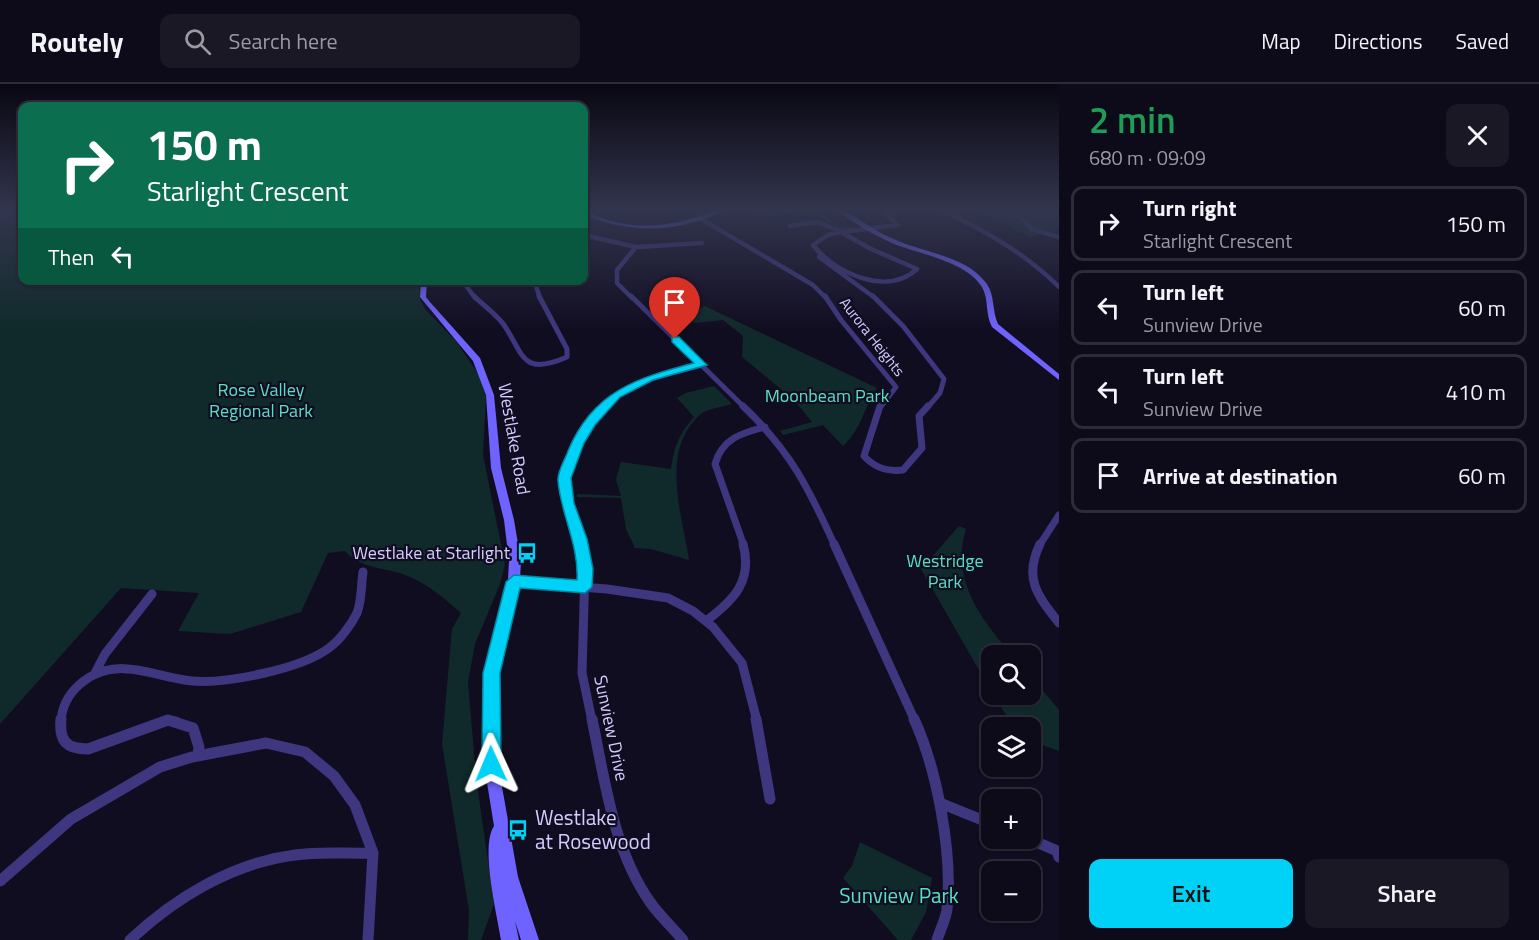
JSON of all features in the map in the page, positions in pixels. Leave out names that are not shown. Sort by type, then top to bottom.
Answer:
[{"type":"street","points":[[634,250],[618,270],[618,283],[765,428],[798,469],[905,695],[927,748],[940,803],[947,853],[946,911],[937,940]]},
{"type":"street","name":"Aurora Heights","points":[[755,250],[794,272],[826,297],[841,320],[896,387],[880,406],[864,456],[871,464],[882,469],[903,470],[922,448],[919,416],[940,393],[944,379],[916,340],[892,313],[861,286],[841,275],[819,257]]},
{"type":"street","points":[[815,250],[819,257],[866,278],[888,283],[914,274],[917,269],[878,250]]},
{"type":"street","points":[[917,250],[955,265],[981,282],[986,287],[990,319],[1059,378]]},
{"type":"street","points":[[1015,250],[1042,269],[1059,287]]},
{"type":"street","name":"Westlake Road","points":[[424,285],[423,297],[427,303],[477,360],[490,395],[496,468],[509,520],[515,561],[514,582],[491,673],[491,764],[510,877],[530,940]]},
{"type":"street","points":[[464,285],[469,294],[503,324],[520,355],[527,361],[541,364],[557,362],[567,357],[567,349],[543,307],[536,285]]},
{"type":"street","name":"Sunview Drive","points":[[683,940],[650,902],[634,874],[612,814],[582,673],[585,569],[580,539],[568,503],[564,478],[578,443],[590,423],[616,395],[649,378],[702,365]]},
{"type":"street","points":[[706,621],[733,598],[747,574],[743,543],[715,464],[717,452],[732,437],[765,428]]},
{"type":"street","points":[[1059,515],[1036,546],[1030,573],[1035,588],[1059,623]]},
{"type":"street","points":[[96,671],[123,666],[192,681],[227,682],[281,668],[327,650],[344,633],[358,611],[363,572]]},
{"type":"street","points":[[514,582],[585,587],[668,598],[693,611],[706,621],[729,644],[742,663],[754,706],[770,800]]},
{"type":"street","points":[[152,594],[105,654],[96,671],[78,685],[63,708],[60,736],[65,744],[86,751],[140,728],[168,720],[178,721],[193,728],[199,747],[198,755]]},
{"type":"street","points":[[0,881],[71,819],[105,796],[160,766],[198,755],[266,743],[304,752],[334,776],[355,805],[373,853],[368,940]]},
{"type":"street","points":[[940,803],[981,820]]},
{"type":"street","points":[[499,811],[496,860],[510,940]]},
{"type":"street","points":[[1041,844],[1057,851],[1059,857]]},
{"type":"street","points":[[130,940],[165,911],[217,879],[246,866],[288,855],[373,853]]},
{"type":"green space","name":"Rose Valley Regional Park","points":[[0,250],[18,250],[18,285],[419,285],[420,300],[425,309],[456,341],[481,378],[486,397],[483,455],[505,564],[500,584],[475,644],[468,682],[476,777],[494,904],[481,940],[468,940],[469,910],[442,744],[452,629],[461,613],[417,580],[359,562],[345,551],[328,553],[301,612],[230,634],[178,631],[199,593],[121,588],[0,724]]},
{"type":"green space","name":"Moonbeam Park","points":[[705,306],[877,388],[849,440],[843,446],[823,425],[783,435],[780,431],[812,422],[794,400],[742,357],[743,336],[723,320],[695,323],[686,316]]},
{"type":"green space","name":"Moonbeam Park","points":[[714,386],[732,404],[701,414],[688,429],[680,445],[677,464],[679,503],[689,560],[651,549],[635,548],[626,529],[621,498],[577,497],[577,494],[621,496],[616,480],[621,462],[671,469],[678,441],[694,417],[677,398],[686,393]]},
{"type":"green space","name":"Westridge Park","points":[[959,526],[966,529],[962,548],[965,582],[980,613],[1004,645],[981,645],[981,674],[921,569]]},
{"type":"green space","points":[[1041,688],[1059,710],[1059,751],[1041,745],[1041,717],[1007,717],[1000,705],[1041,705]]},
{"type":"green space","name":"Sunview Park","points":[[860,842],[932,878],[926,912],[911,940],[898,940],[843,878],[852,866]]},
{"type":"place","name":"Westlake at Starlight","points":[[527,553]]},
{"type":"place","name":"Westlake at Rosewood","points":[[518,830]]},
{"type":"route","points":[[491,764],[491,673],[514,582],[585,587],[585,569],[580,539],[568,503],[564,478],[578,443],[590,423],[616,395],[649,378],[702,365],[675,339]]}]
